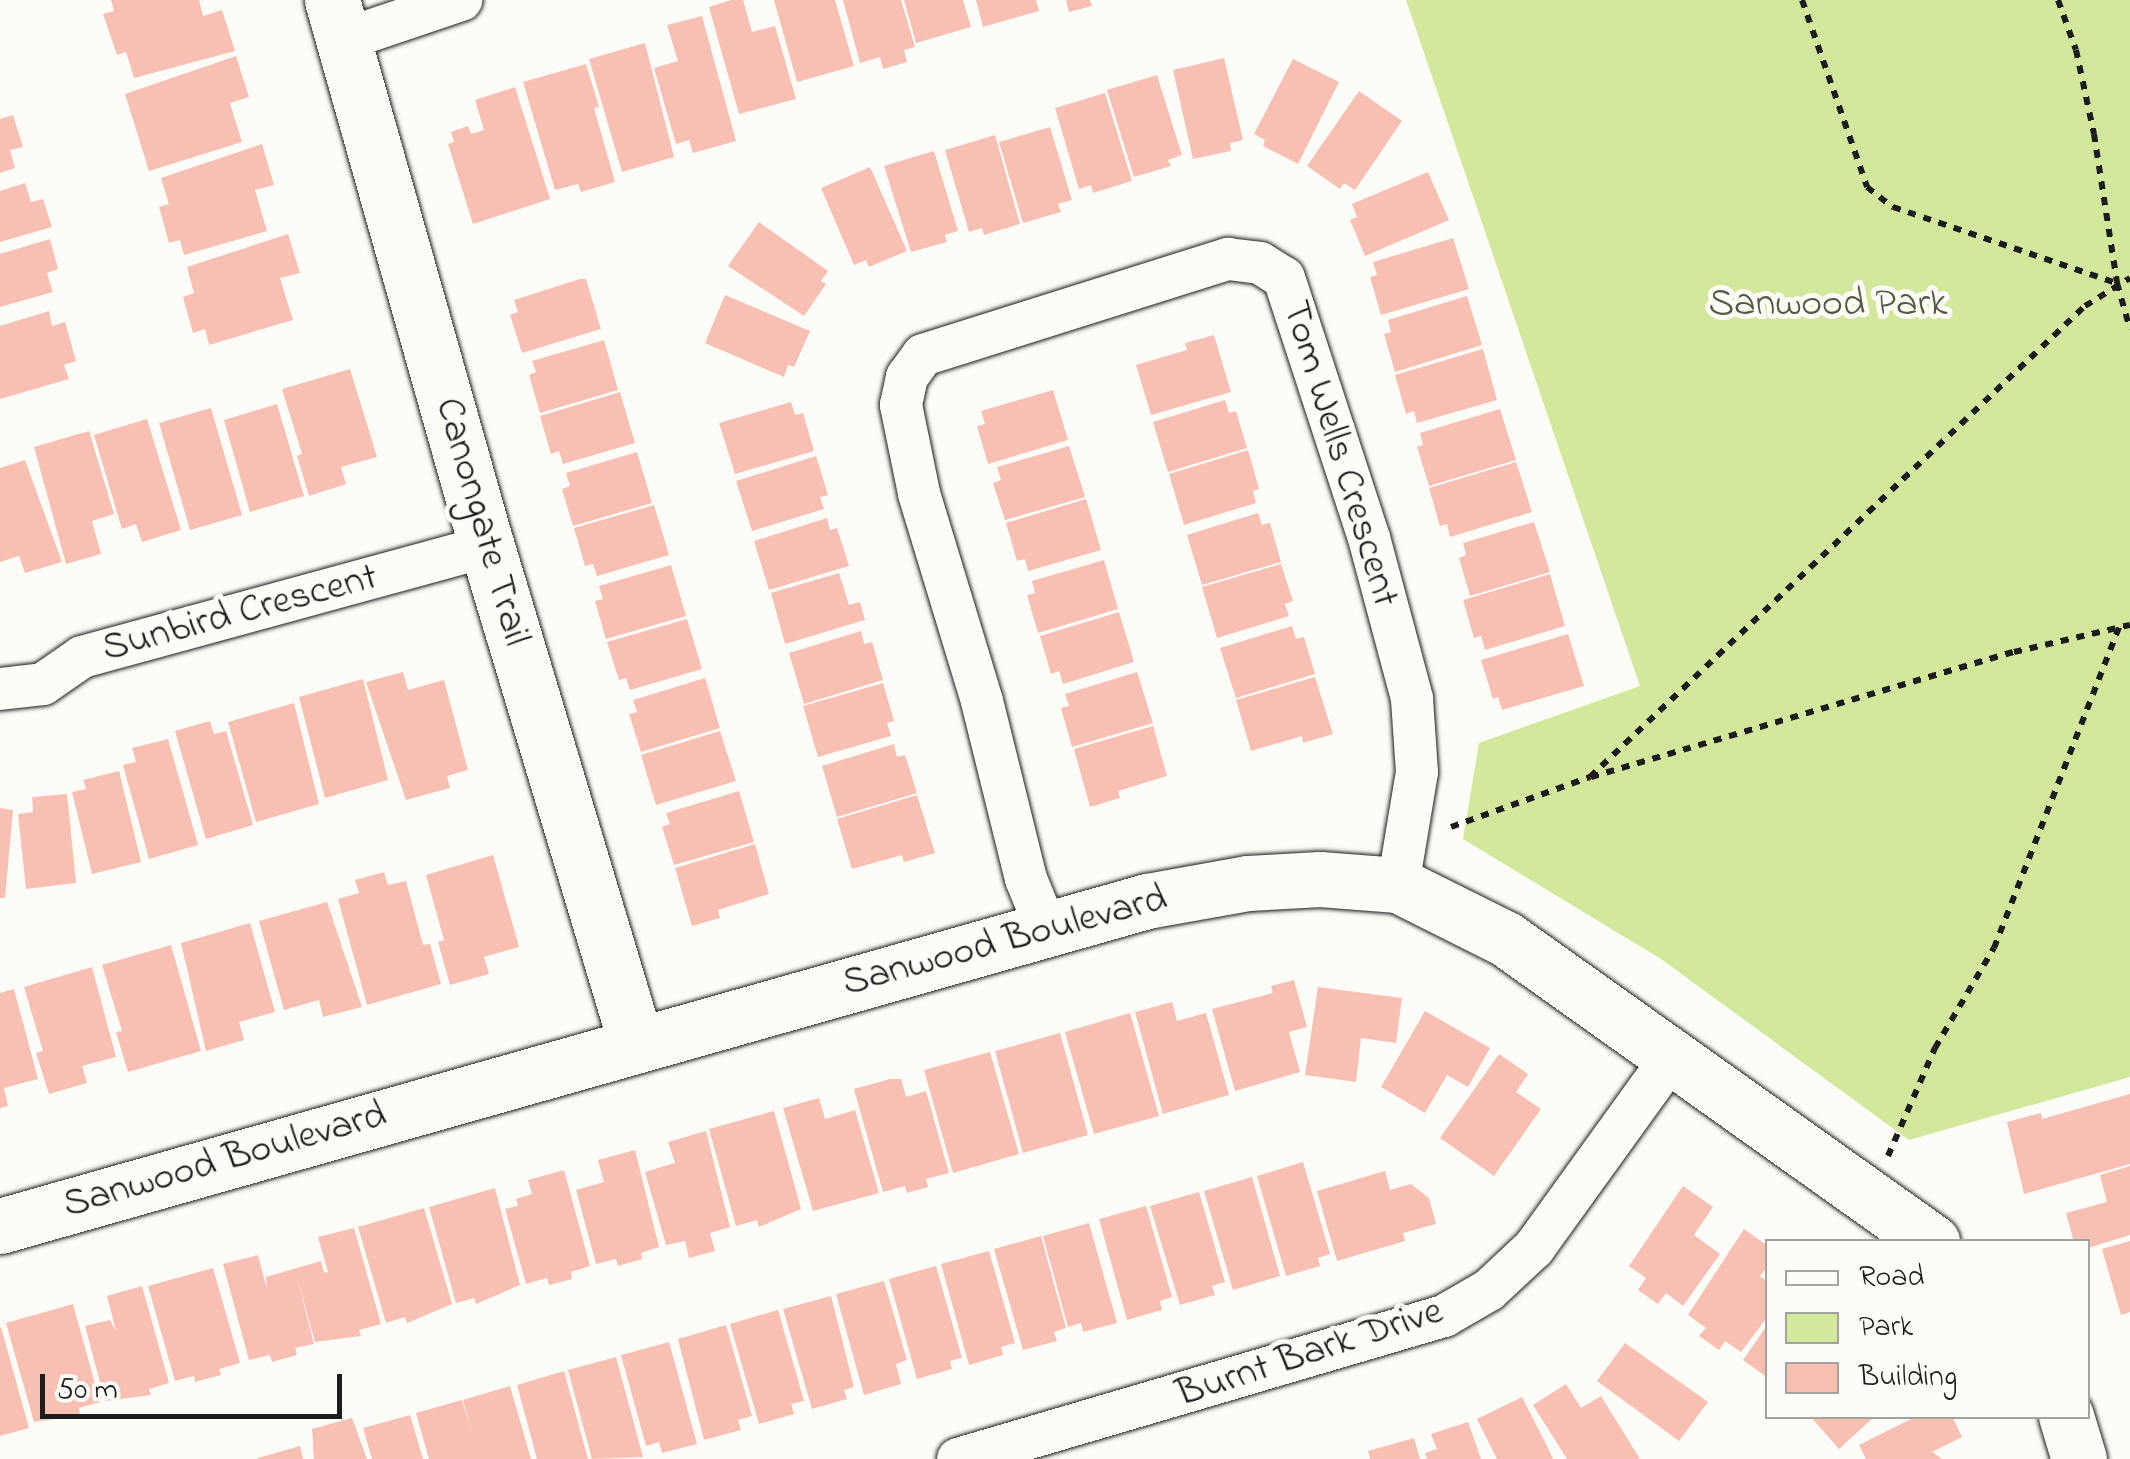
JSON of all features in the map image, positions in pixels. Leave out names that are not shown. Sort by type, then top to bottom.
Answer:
[{"type":"street","points":[[337,20],[461,0]]},
{"type":"street","name":"Canongate Trail","points":[[337,20],[487,546],[636,1043]]},
{"type":"street","name":"Tom Wells Crescent","points":[[1046,928],[1026,879],[982,701],[919,493],[901,405],[907,376],[922,356],[1228,259],[1260,263],[1284,278],[1369,538],[1412,698],[1417,772],[1398,885]]},
{"type":"street","name":"Sunbird Crescent","points":[[0,689],[43,684],[82,657],[487,546]]},
{"type":"street","name":"Sanwood Boulevard","points":[[0,1226],[1147,901],[1248,883],[1320,880],[1398,885],[1506,939],[1928,1239]]},
{"type":"street","name":"Burnt Bark Drive","points":[[958,1459],[1444,1316],[1489,1290],[1534,1248],[1672,1057]]},
{"type":"street","points":[[2067,1419],[2078,1459]]},
{"type":"path","points":[[1802,0],[1867,187],[1893,207],[2117,283]]},
{"type":"path","points":[[2058,0],[2076,50],[2094,134],[2117,283],[2130,328]]},
{"type":"path","points":[[1590,777],[1839,535],[2085,306],[2130,278]]},
{"type":"path","points":[[1450,827],[1590,777],[2014,652],[2130,625]]},
{"type":"path","points":[[1863,1192],[1896,1144],[1935,1048],[1994,948],[2118,627]]},
{"type":"green space","name":"Sanwood Park","points":[[1406,0],[2130,0],[2130,1077],[1909,1140],[1661,959],[1463,839],[1479,743],[1640,686]]},
{"type":"building","points":[[111,0],[199,0],[203,16],[222,10],[235,51],[134,78],[126,52],[117,55],[103,14],[114,11]]},
{"type":"building","points":[[743,0],[752,32],[775,26],[796,99],[739,114],[709,7]]},
{"type":"building","points":[[774,0],[835,0],[854,66],[797,82]]},
{"type":"building","points":[[843,0],[901,0],[915,47],[904,50],[907,62],[883,69],[880,57],[860,63]]},
{"type":"building","points":[[904,0],[963,0],[971,27],[916,43]]},
{"type":"building","points":[[976,0],[1036,0],[1039,11],[983,27]]},
{"type":"building","points":[[1066,0],[1090,0],[1092,6],[1069,12]]},
{"type":"building","points":[[702,16],[736,141],[693,153],[689,140],[676,144],[654,68],[678,61],[667,25]]},
{"type":"building","points":[[645,43],[674,157],[622,172],[589,59]]},
{"type":"building","points":[[236,56],[249,97],[230,103],[242,142],[149,171],[125,94]]},
{"type":"building","points":[[1224,58],[1243,140],[1230,143],[1231,151],[1193,159],[1173,70]]},
{"type":"building","points":[[1293,59],[1339,82],[1298,164],[1263,146],[1265,140],[1254,134]]},
{"type":"building","points":[[586,64],[615,182],[581,192],[578,184],[555,190],[523,82]]},
{"type":"building","points":[[1157,75],[1182,155],[1168,160],[1171,166],[1134,177],[1107,90]]},
{"type":"building","points":[[515,87],[550,199],[473,224],[448,144],[454,142],[451,132],[468,126],[471,134],[484,130],[475,100]]},
{"type":"building","points":[[1359,91],[1402,121],[1355,190],[1344,183],[1340,189],[1307,166]]},
{"type":"building","points":[[1105,93],[1132,181],[1093,193],[1091,185],[1079,189],[1055,108]]},
{"type":"building","points":[[13,115],[23,147],[10,150],[15,168],[0,173],[0,119]]},
{"type":"building","points":[[1050,127],[1072,200],[1058,204],[1061,212],[1023,223],[999,142]]},
{"type":"building","points":[[995,135],[1020,224],[984,235],[982,228],[969,232],[945,150]]},
{"type":"building","points":[[262,144],[274,185],[255,190],[267,231],[184,255],[180,240],[169,243],[159,207],[169,204],[161,178]]},
{"type":"building","points":[[934,151],[958,231],[945,235],[947,242],[911,252],[884,166]]},
{"type":"building","points":[[870,167],[907,251],[869,267],[866,260],[854,265],[821,188]]},
{"type":"building","points":[[1428,172],[1449,220],[1365,256],[1350,220],[1357,217],[1352,204]]},
{"type":"building","points":[[25,183],[31,202],[43,199],[52,227],[0,242],[0,191]]},
{"type":"building","points":[[759,222],[828,271],[821,281],[826,284],[804,316],[728,266]]},
{"type":"building","points":[[288,234],[300,273],[280,278],[293,320],[209,345],[205,329],[193,333],[183,297],[194,293],[187,267]]},
{"type":"building","points":[[1453,238],[1469,289],[1381,315],[1370,277],[1377,275],[1373,262]]},
{"type":"building","points":[[50,239],[58,269],[47,273],[53,292],[0,307],[0,254]]},
{"type":"building","points":[[586,279],[601,329],[522,353],[510,315],[518,312],[514,300]]},
{"type":"building","points":[[725,295],[810,331],[794,367],[788,365],[784,377],[705,343]]},
{"type":"building","points":[[1467,296],[1482,345],[1395,372],[1384,334],[1391,332],[1388,320]]},
{"type":"building","points":[[49,311],[52,326],[65,322],[76,361],[64,365],[69,379],[0,399],[0,326]]},
{"type":"building","points":[[1214,335],[1231,392],[1151,415],[1136,365],[1187,350],[1185,343]]},
{"type":"building","points":[[604,340],[618,390],[540,413],[529,375],[536,372],[532,361]]},
{"type":"building","points":[[1483,349],[1497,400],[1417,423],[1414,411],[1406,414],[1395,375]]},
{"type":"building","points":[[350,369],[377,457],[341,467],[346,484],[309,496],[297,456],[302,454],[282,389]]},
{"type":"building","points":[[1053,390],[1068,440],[988,464],[977,426],[985,424],[981,411]]},
{"type":"building","points":[[620,392],[635,443],[563,464],[559,451],[551,454],[540,416]]},
{"type":"building","points":[[1225,400],[1229,413],[1236,411],[1247,448],[1168,472],[1153,422]]},
{"type":"building","points":[[791,402],[795,415],[803,413],[814,451],[735,474],[719,423]]},
{"type":"building","points":[[277,404],[304,496],[250,512],[224,420]]},
{"type":"building","points":[[211,408],[242,515],[190,530],[159,423]]},
{"type":"building","points":[[1500,409],[1516,460],[1429,486],[1417,447],[1423,445],[1420,433]]},
{"type":"building","points":[[147,419],[181,530],[142,542],[136,524],[122,529],[94,435]]},
{"type":"building","points":[[89,431],[114,514],[92,521],[101,554],[66,564],[34,447]]},
{"type":"building","points":[[1069,446],[1085,497],[1005,520],[993,483],[1001,480],[997,467]]},
{"type":"building","points":[[1248,450],[1259,489],[1253,491],[1256,503],[1184,525],[1169,474]]},
{"type":"building","points":[[637,452],[652,503],[573,526],[562,489],[570,486],[566,473]]},
{"type":"building","points":[[816,456],[828,495],[820,497],[824,509],[752,531],[736,481]]},
{"type":"building","points":[[25,460],[62,562],[25,573],[19,556],[0,562],[0,468]]},
{"type":"building","points":[[1516,462],[1532,512],[1450,537],[1447,524],[1440,526],[1429,488]]},
{"type":"building","points":[[1086,499],[1101,550],[1028,571],[1025,559],[1017,561],[1006,523]]},
{"type":"building","points":[[654,505],[669,555],[597,576],[593,564],[585,566],[574,528]]},
{"type":"building","points":[[1258,513],[1262,525],[1270,523],[1281,562],[1202,585],[1187,535]]},
{"type":"building","points":[[827,518],[830,530],[837,528],[849,566],[769,590],[754,541]]},
{"type":"building","points":[[1534,522],[1550,572],[1470,596],[1459,558],[1466,555],[1463,543]]},
{"type":"building","points":[[1104,560],[1118,609],[1038,633],[1027,595],[1035,593],[1032,581]]},
{"type":"building","points":[[1281,564],[1293,601],[1285,604],[1289,616],[1217,638],[1202,587]]},
{"type":"building","points":[[671,565],[686,616],[606,639],[595,601],[603,599],[599,586]]},
{"type":"building","points":[[839,573],[849,605],[860,602],[865,620],[785,644],[771,593]]},
{"type":"building","points":[[1550,574],[1565,626],[1485,650],[1481,636],[1474,638],[1463,600]]},
{"type":"building","points":[[1119,612],[1134,662],[1063,684],[1059,671],[1051,674],[1040,636]]},
{"type":"building","points":[[687,619],[702,669],[630,690],[626,678],[619,680],[607,642]]},
{"type":"building","points":[[1292,626],[1296,639],[1304,637],[1315,674],[1236,698],[1220,648]]},
{"type":"building","points":[[861,631],[864,644],[872,642],[883,680],[804,704],[789,653]]},
{"type":"building","points":[[1568,634],[1584,686],[1502,710],[1498,697],[1493,699],[1481,660]]},
{"type":"building","points":[[403,672],[408,690],[444,680],[468,770],[447,776],[450,788],[406,800],[366,682]]},
{"type":"building","points":[[1137,672],[1153,723],[1072,747],[1061,708],[1069,706],[1065,694]]},
{"type":"building","points":[[1315,677],[1333,734],[1303,743],[1302,736],[1251,751],[1236,700]]},
{"type":"building","points":[[705,678],[720,728],[641,752],[629,714],[637,712],[633,700]]},
{"type":"building","points":[[363,679],[388,780],[325,798],[299,697]]},
{"type":"building","points":[[883,683],[894,721],[887,723],[891,736],[818,757],[803,706]]},
{"type":"building","points":[[294,703],[319,804],[256,822],[228,722]]},
{"type":"building","points":[[210,721],[214,734],[226,731],[253,825],[206,839],[175,731]]},
{"type":"building","points":[[1153,726],[1167,776],[1118,791],[1120,798],[1090,807],[1074,749]]},
{"type":"building","points":[[720,731],[736,781],[656,805],[641,755]]},
{"type":"building","points":[[168,739],[198,845],[149,859],[123,765],[136,762],[132,748]]},
{"type":"building","points":[[894,744],[897,757],[905,755],[917,793],[837,817],[822,766]]},
{"type":"building","points":[[119,771],[141,862],[92,874],[72,792],[86,789],[83,780]]},
{"type":"building","points":[[739,791],[754,842],[674,865],[662,827],[670,824],[666,813]]},
{"type":"building","points":[[67,794],[76,883],[26,889],[18,814],[33,812],[32,797]]},
{"type":"building","points":[[917,795],[935,853],[904,862],[902,855],[852,869],[837,819]]},
{"type":"building","points":[[0,808],[13,810],[5,898],[0,898]]},
{"type":"building","points":[[755,844],[769,894],[718,910],[720,918],[692,926],[675,868]]},
{"type":"building","points":[[493,855],[519,947],[484,957],[489,974],[450,985],[438,942],[444,940],[426,875]]},
{"type":"building","points":[[384,872],[388,885],[406,881],[423,945],[430,944],[441,984],[367,1005],[338,899],[359,893],[355,880]]},
{"type":"building","points":[[327,902],[362,1007],[323,1017],[319,1000],[284,1010],[259,921]]},
{"type":"building","points":[[250,923],[275,1012],[239,1022],[244,1040],[206,1051],[181,943]]},
{"type":"building","points":[[171,945],[201,1051],[128,1072],[116,1032],[122,1031],[102,965]]},
{"type":"building","points":[[92,967],[116,1057],[82,1066],[87,1083],[49,1094],[36,1053],[43,1051],[24,987]]},
{"type":"building","points":[[1294,980],[1307,1027],[1289,1032],[1300,1072],[1235,1091],[1212,1009],[1273,993],[1271,986]]},
{"type":"building","points":[[1318,987],[1402,998],[1396,1043],[1361,1038],[1356,1082],[1305,1075]]},
{"type":"building","points":[[14,989],[38,1079],[4,1088],[8,1106],[0,1108],[0,993]]},
{"type":"building","points":[[1172,1002],[1177,1021],[1206,1013],[1229,1095],[1163,1114],[1135,1012]]},
{"type":"building","points":[[1425,1011],[1490,1048],[1468,1087],[1447,1075],[1425,1113],[1381,1087]]},
{"type":"building","points":[[1130,1013],[1159,1116],[1094,1134],[1065,1032]]},
{"type":"building","points":[[1060,1033],[1088,1135],[1023,1153],[995,1051]]},
{"type":"building","points":[[990,1052],[1019,1154],[953,1173],[924,1070]]},
{"type":"building","points":[[1499,1054],[1528,1074],[1516,1092],[1541,1109],[1494,1176],[1440,1138]]},
{"type":"building","points":[[901,1079],[906,1097],[926,1091],[949,1173],[926,1179],[928,1187],[907,1193],[905,1186],[883,1192],[854,1089]]},
{"type":"building","points":[[2130,1094],[2130,1164],[2024,1194],[2007,1122],[2041,1113],[2042,1119]]},
{"type":"building","points":[[819,1098],[825,1119],[855,1110],[879,1193],[813,1211],[783,1108]]},
{"type":"building","points":[[774,1111],[801,1209],[759,1227],[757,1220],[736,1226],[709,1129]]},
{"type":"building","points":[[706,1131],[730,1227],[710,1233],[715,1251],[689,1258],[685,1241],[666,1245],[645,1172],[675,1163],[668,1142]]},
{"type":"building","points":[[635,1150],[659,1247],[641,1253],[642,1259],[618,1266],[616,1259],[596,1264],[576,1190],[604,1182],[598,1160]]},
{"type":"building","points":[[1303,1162],[1330,1254],[1318,1258],[1320,1266],[1286,1276],[1257,1176]]},
{"type":"building","points":[[2130,1166],[2130,1235],[2090,1247],[2090,1239],[2073,1239],[2066,1213],[2107,1202],[2100,1175]]},
{"type":"building","points":[[564,1170],[590,1266],[571,1272],[572,1279],[549,1285],[547,1278],[526,1284],[505,1209],[518,1206],[516,1199],[532,1194],[528,1180]]},
{"type":"building","points":[[1385,1171],[1390,1190],[1411,1184],[1429,1198],[1436,1224],[1403,1233],[1405,1241],[1337,1261],[1317,1191]]},
{"type":"building","points":[[1252,1177],[1280,1276],[1233,1290],[1204,1191]]},
{"type":"building","points":[[1683,1186],[1713,1207],[1694,1235],[1720,1254],[1683,1306],[1666,1293],[1658,1304],[1638,1290],[1646,1278],[1629,1266]]},
{"type":"building","points":[[495,1188],[520,1285],[476,1304],[474,1298],[456,1303],[429,1207]]},
{"type":"building","points":[[1199,1192],[1225,1282],[1212,1286],[1215,1295],[1180,1305],[1150,1206]]},
{"type":"building","points":[[1146,1206],[1172,1297],[1160,1301],[1162,1310],[1127,1320],[1099,1219]]},
{"type":"building","points":[[424,1208],[452,1304],[407,1323],[405,1317],[386,1323],[358,1227]]},
{"type":"building","points":[[1089,1223],[1117,1323],[1083,1332],[1081,1323],[1068,1327],[1043,1236]]},
{"type":"building","points":[[354,1228],[381,1324],[359,1330],[361,1336],[315,1342],[297,1277],[314,1344],[295,1348],[297,1355],[272,1362],[270,1355],[249,1360],[223,1264],[258,1255],[267,1289],[266,1277],[321,1261],[324,1273],[328,1272],[318,1237]]},
{"type":"building","points":[[1744,1229],[1765,1244],[1765,1270],[1760,1276],[1765,1280],[1765,1320],[1741,1352],[1725,1341],[1719,1350],[1699,1336],[1706,1328],[1688,1315]]},
{"type":"building","points":[[1041,1236],[1066,1328],[1054,1332],[1057,1341],[1023,1350],[994,1249]]},
{"type":"building","points":[[2130,1241],[2130,1312],[2121,1315],[2102,1249]]},
{"type":"building","points":[[989,1251],[1015,1343],[1001,1347],[1003,1355],[969,1365],[941,1264]]},
{"type":"building","points":[[936,1266],[962,1358],[950,1361],[952,1369],[917,1379],[889,1279]]},
{"type":"building","points":[[213,1268],[240,1363],[219,1369],[221,1375],[195,1382],[194,1376],[175,1381],[148,1286]]},
{"type":"building","points":[[884,1281],[907,1360],[896,1364],[901,1384],[864,1395],[836,1294]]},
{"type":"building","points":[[142,1286],[169,1383],[149,1389],[151,1395],[105,1401],[85,1326],[110,1320],[116,1331],[107,1296]]},
{"type":"building","points":[[831,1296],[854,1387],[844,1390],[847,1399],[812,1409],[783,1309]]},
{"type":"building","points":[[73,1304],[100,1402],[79,1408],[80,1415],[34,1422],[6,1323]]},
{"type":"building","points":[[778,1310],[804,1401],[791,1404],[794,1414],[759,1424],[730,1324]]},
{"type":"building","points":[[726,1325],[752,1416],[738,1420],[741,1430],[704,1440],[678,1339]]},
{"type":"building","points":[[0,1328],[29,1428],[0,1436]]},
{"type":"building","points":[[1765,1328],[1765,1376],[1743,1360]]},
{"type":"building","points":[[669,1342],[697,1444],[662,1453],[659,1442],[646,1446],[621,1355]]},
{"type":"building","points":[[1625,1343],[1708,1402],[1679,1441],[1597,1381]]},
{"type":"building","points":[[616,1357],[643,1457],[592,1459],[568,1370]]},
{"type":"building","points":[[564,1371],[588,1459],[537,1459],[517,1385]]},
{"type":"building","points":[[1566,1384],[1581,1408],[1601,1396],[1640,1459],[1567,1459],[1533,1405]]},
{"type":"building","points":[[510,1386],[531,1459],[429,1459],[416,1413],[462,1400],[471,1430],[463,1400]]},
{"type":"building","points":[[1522,1397],[1553,1459],[1497,1459],[1477,1419]]},
{"type":"building","points":[[410,1415],[423,1459],[372,1459],[363,1428]]},
{"type":"building","points":[[352,1418],[367,1459],[314,1459],[312,1429]]},
{"type":"building","points":[[1813,1419],[1872,1419],[1839,1449]]},
{"type":"building","points":[[1911,1419],[1953,1419],[1962,1437],[1932,1452],[1942,1459],[1866,1459],[1859,1445]]},
{"type":"building","points":[[1468,1422],[1481,1459],[1427,1459],[1425,1453],[1437,1449],[1431,1434]]},
{"type":"building","points":[[1414,1438],[1420,1459],[1370,1459],[1368,1451]]},
{"type":"building","points":[[300,1446],[303,1459],[258,1459],[258,1458]]}]
